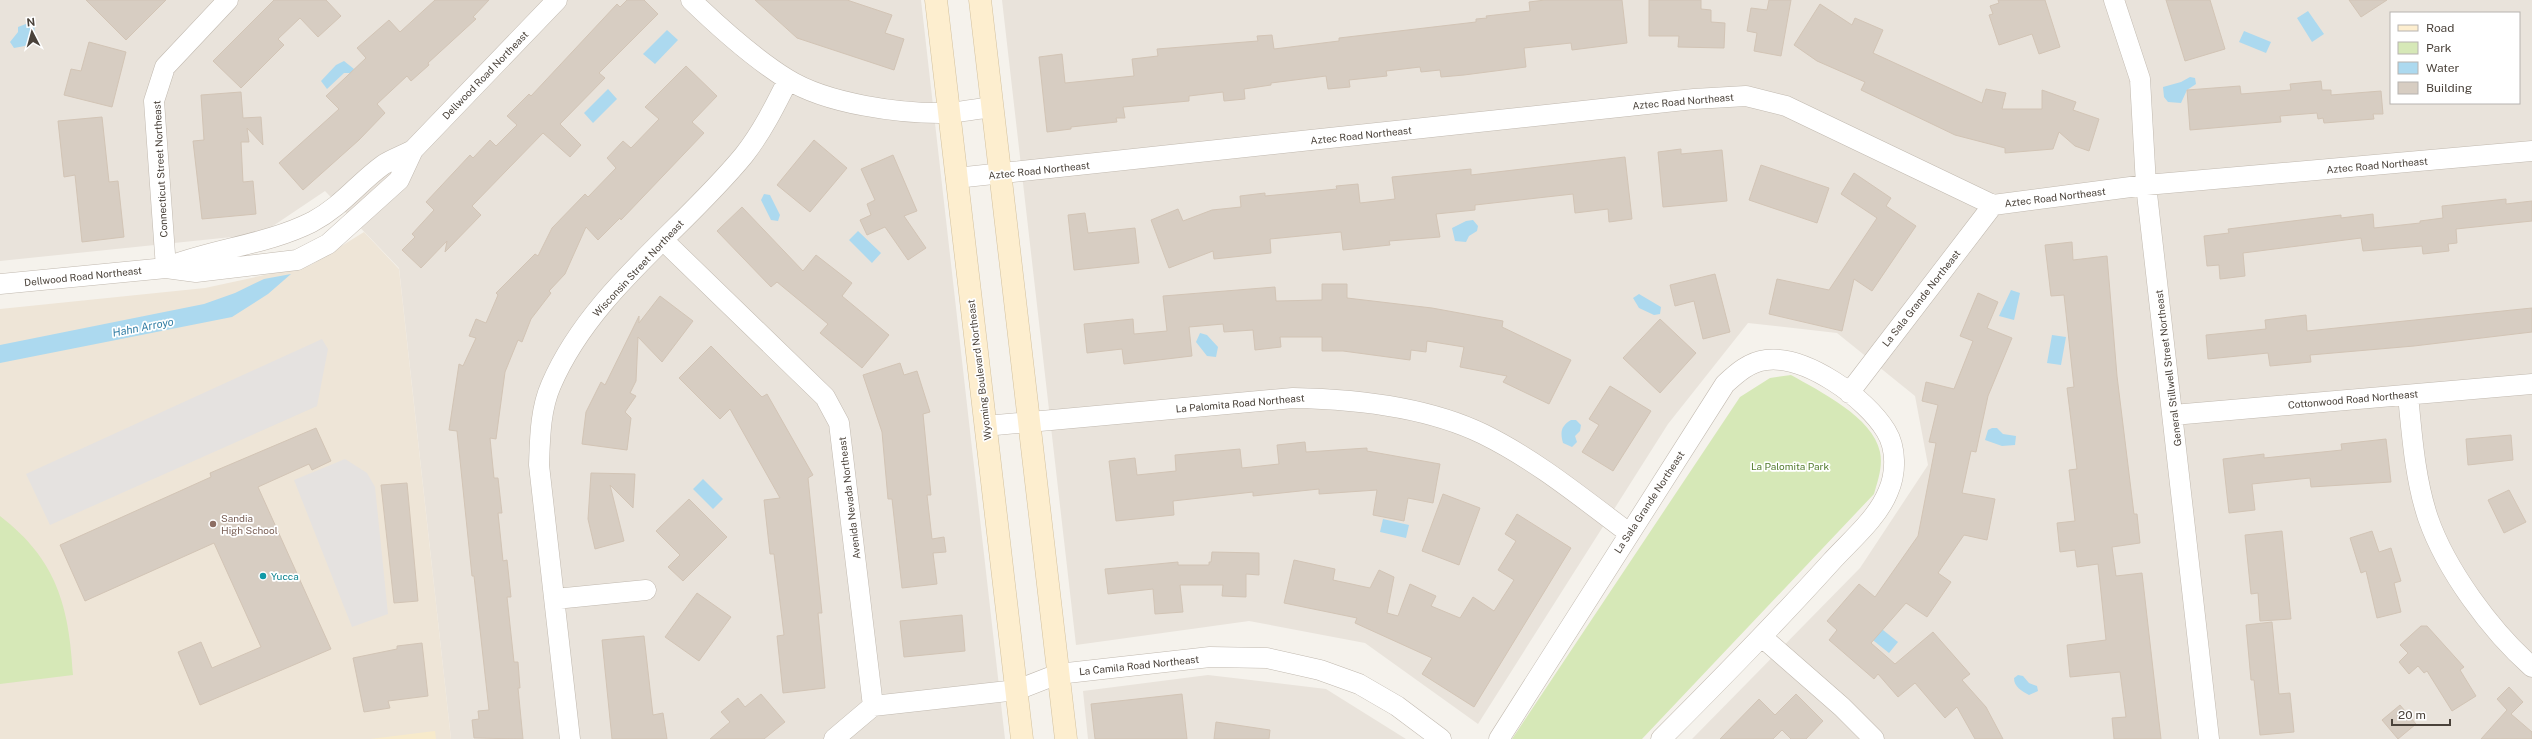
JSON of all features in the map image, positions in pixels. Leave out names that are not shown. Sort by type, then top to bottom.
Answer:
[{"type":"main road","name":"Wyoming Boulevard Northeast","points":[[936,0],[1022,739]]},
{"type":"main road","points":[[980,0],[1066,739]]},
{"type":"street","name":"Connecticut Street Northeast","points":[[166,268],[154,101],[164,66],[228,0]]},
{"type":"street","name":"Dellwood Road Northeast","points":[[0,284],[166,268],[196,272],[297,260],[328,244],[399,180],[413,150],[557,0]]},
{"type":"street","points":[[691,0],[733,40],[788,80],[826,96],[870,105],[921,112],[948,112],[992,107]]},
{"type":"street","name":"General Stillwell Street Northeast","points":[[2114,0],[2140,79],[2146,185],[2174,415],[2209,739]]},
{"type":"street","name":"Wisconsin Street Northeast","points":[[570,739],[539,465],[541,421],[550,386],[570,347],[587,322],[614,290],[664,241],[744,155],[763,128],[788,80]]},
{"type":"street","name":"Aztec Road Northeast","points":[[956,178],[1694,99],[1746,96],[1786,106],[1993,204],[2146,185],[2532,151]]},
{"type":"street","name":"Dellwood Road Northeast","points":[[166,268],[195,256],[251,244],[313,221],[345,200],[383,165],[413,150]]},
{"type":"street","name":"La Sala Grande Northeast","points":[[1849,393],[1993,204]]},
{"type":"street","name":"Avenida Nevada Northeast","points":[[664,241],[825,397],[839,423],[845,455],[872,706]]},
{"type":"street","name":"La Sala Grande Northeast","points":[[1499,739],[1725,384],[1742,368],[1766,360],[1794,361],[1820,372],[1849,393],[1887,432],[1895,470],[1888,493],[1872,517],[1762,637],[1661,739]]},
{"type":"street","name":"Cottonwood Road Northeast","points":[[2174,415],[2532,384]]},
{"type":"street","points":[[2408,395],[2417,473],[2428,518],[2441,547],[2488,622],[2532,667]]},
{"type":"street","name":"La Palomita Road Northeast","points":[[985,426],[1293,398],[1339,398],[1432,416],[1482,434],[1541,468],[1629,533]]},
{"type":"street","points":[[555,599],[646,590]]},
{"type":"street","points":[[1762,637],[1842,707],[1874,739]]},
{"type":"street","name":"La Camila Road Northeast","points":[[872,706],[1017,690],[1058,674],[1210,657],[1267,658],[1320,670],[1359,684],[1397,706],[1441,739]]},
{"type":"street","points":[[834,739],[872,706]]},
{"type":"shaded area","points":[[0,0],[921,0],[1005,739],[451,739],[399,268],[325,191],[261,234],[0,261]]},
{"type":"shaded area","points":[[1002,0],[2532,0],[2532,739],[1692,739],[1860,568],[1928,465],[1915,396],[1837,333],[1748,323],[1668,424],[1478,724],[1365,643],[1249,621],[1076,645]]},
{"type":"shaded area","name":"Sandia High School","points":[[364,232],[399,269],[451,739],[0,739],[0,309],[205,288],[311,265]]},
{"type":"shaded area","points":[[322,339],[328,349],[317,406],[50,525],[26,474]]},
{"type":"shaded area","points":[[345,459],[367,473],[375,487],[388,614],[352,627],[294,480]]},
{"type":"shaded area","points":[[1208,675],[1326,689],[1406,739],[1088,739],[1083,691]]},
{"type":"green space","name":"La Palomita Park","points":[[1791,375],[1830,397],[1856,416],[1867,427],[1875,439],[1881,457],[1880,473],[1874,494],[1642,739],[1512,739],[1740,397],[1770,378]]},
{"type":"green space","points":[[0,516],[35,550],[47,567],[56,586],[68,627],[73,675],[0,684]]},
{"type":"sand","points":[[435,731],[436,739],[370,739]]},
{"type":"water","points":[[2308,11],[2324,34],[2312,42],[2297,18]]},
{"type":"water","points":[[31,22],[35,27],[32,39],[25,46],[14,48],[10,42],[18,32],[18,27]]},
{"type":"water","points":[[667,30],[678,40],[655,64],[643,54]]},
{"type":"water","points":[[2244,31],[2271,42],[2266,53],[2239,42]]},
{"type":"water","points":[[344,61],[354,69],[351,73],[344,73],[327,89],[321,81],[336,65]]},
{"type":"water","points":[[2190,77],[2195,78],[2196,84],[2187,90],[2181,103],[2168,102],[2164,97],[2163,87],[2181,82]]},
{"type":"water","points":[[608,89],[617,99],[593,123],[584,113]]},
{"type":"water","points":[[764,194],[770,195],[780,215],[778,221],[771,220],[761,200]]},
{"type":"water","points":[[1473,220],[1478,226],[1477,231],[1469,236],[1466,242],[1455,241],[1452,228],[1466,221]]},
{"type":"water","points":[[858,231],[881,253],[872,263],[849,240]]},
{"type":"water","name":"Hahn Arroyo","points":[[291,274],[268,294],[232,317],[0,363],[0,345],[204,304],[235,293],[264,279]]},
{"type":"water","points":[[2011,290],[2020,293],[2014,320],[1999,316]]},
{"type":"water","points":[[1639,294],[1661,307],[1660,314],[1654,315],[1639,308],[1633,298]]},
{"type":"water","points":[[1200,333],[1207,335],[1218,347],[1216,357],[1207,356],[1196,342]]},
{"type":"water","points":[[2052,335],[2066,337],[2061,365],[2047,363]]},
{"type":"water","points":[[1571,420],[1576,420],[1581,425],[1580,431],[1575,436],[1577,442],[1572,447],[1563,443],[1562,436],[1563,427]]},
{"type":"water","points":[[1997,428],[2003,434],[2016,436],[2015,445],[2002,446],[1985,440],[1988,430]]},
{"type":"water","points":[[703,479],[723,499],[713,509],[693,489]]},
{"type":"water","points":[[1383,519],[1409,525],[1406,538],[1380,532]]},
{"type":"water","points":[[1878,626],[1898,642],[1889,653],[1869,637]]},
{"type":"water","points":[[2018,675],[2023,676],[2029,683],[2037,686],[2038,691],[2029,695],[2021,690],[2014,681],[2014,678]]},
{"type":"building","points":[[86,0],[166,0],[126,40]]},
{"type":"building","points":[[274,0],[326,0],[341,16],[318,37],[300,18],[278,39],[284,45],[241,88],[213,61]]},
{"type":"building","points":[[435,0],[489,0],[473,17],[476,19],[428,63],[429,65],[411,81],[407,76],[377,104],[385,113],[359,140],[303,190],[279,163],[339,109],[326,96],[366,58],[357,48],[389,20],[400,32]]},
{"type":"building","points":[[627,0],[644,0],[658,14],[599,73],[605,78],[560,124],[581,145],[570,157],[543,133],[472,206],[481,215],[445,252],[447,241],[421,268],[402,250],[415,237],[412,234],[434,210],[426,202],[470,155],[473,158],[490,140],[496,146],[517,125],[507,116],[529,94],[531,96],[617,4],[620,7]]},
{"type":"building","points":[[755,0],[847,0],[892,15],[885,33],[904,39],[894,70],[797,38]]},
{"type":"building","points":[[1545,0],[1622,0],[1627,43],[1572,50],[1571,43],[1524,48],[1526,67],[1464,75],[1441,77],[1440,70],[1421,72],[1420,67],[1386,71],[1387,76],[1349,80],[1350,87],[1328,89],[1326,76],[1271,83],[1271,85],[1244,89],[1245,99],[1224,101],[1223,92],[1189,96],[1189,101],[1123,107],[1125,118],[1116,118],[1117,122],[1071,127],[1071,129],[1047,132],[1039,57],[1062,54],[1065,83],[1134,76],[1132,59],[1158,56],[1157,49],[1258,41],[1257,36],[1272,35],[1274,49],[1339,41],[1339,38],[1476,22],[1476,19],[1487,18],[1486,16],[1530,11],[1529,2]]},
{"type":"building","points":[[1649,0],[1701,0],[1701,9],[1711,10],[1711,22],[1725,23],[1724,48],[1678,47],[1679,36],[1649,36]]},
{"type":"building","points":[[1769,0],[1791,0],[1781,56],[1754,51],[1757,33],[1747,31],[1751,8],[1767,10]]},
{"type":"building","points":[[1998,0],[2045,0],[2060,47],[2039,54],[2032,34],[1999,45],[1989,15],[1993,14],[1990,6],[1999,3]]},
{"type":"building","points":[[2166,0],[2210,0],[2225,49],[2185,61]]},
{"type":"building","points":[[2349,0],[2387,0],[2361,17]]},
{"type":"building","points":[[1820,4],[1852,25],[1855,18],[1883,30],[1873,53],[1982,103],[1986,89],[2006,93],[2002,109],[2042,109],[2042,90],[2076,102],[2073,110],[2099,119],[2089,151],[2075,146],[2059,132],[2053,149],[2005,153],[2005,148],[1955,135],[1861,90],[1865,82],[1817,61],[1794,45]]},
{"type":"building","points":[[89,42],[126,52],[112,107],[64,95],[71,69],[81,71]]},
{"type":"building","points":[[686,66],[717,96],[692,122],[704,133],[621,220],[620,218],[598,240],[586,227],[565,274],[549,291],[551,293],[531,319],[522,342],[518,340],[505,372],[496,439],[490,438],[494,478],[498,478],[502,513],[498,513],[503,561],[507,560],[511,597],[507,597],[514,662],[518,662],[520,688],[518,688],[523,739],[474,738],[472,720],[479,719],[478,711],[489,710],[474,576],[472,576],[457,431],[449,430],[459,364],[463,366],[476,338],[469,336],[476,319],[486,323],[498,295],[496,293],[535,254],[538,256],[552,228],[585,194],[588,197],[616,168],[607,158],[623,141],[631,148],[659,119],[645,107]]},
{"type":"building","points":[[2321,81],[2322,90],[2331,90],[2331,95],[2381,91],[2383,114],[2373,114],[2374,119],[2324,123],[2323,118],[2318,119],[2317,113],[2280,116],[2281,122],[2190,130],[2187,90],[2240,86],[2241,94],[2291,90],[2290,84]]},
{"type":"building","points":[[241,92],[243,118],[261,117],[263,145],[247,128],[249,142],[241,142],[243,182],[253,181],[256,214],[202,219],[193,141],[204,140],[201,95]]},
{"type":"building","points":[[102,117],[109,182],[118,181],[124,237],[82,242],[75,175],[64,177],[58,121]]},
{"type":"building","points":[[814,140],[847,168],[810,212],[777,185]]},
{"type":"building","points":[[1681,149],[1681,154],[1722,150],[1727,201],[1663,207],[1658,152]]},
{"type":"building","points":[[893,155],[917,211],[904,216],[926,248],[908,260],[885,227],[867,235],[860,220],[871,215],[867,204],[875,200],[861,169]]},
{"type":"building","points":[[1625,157],[1632,219],[1609,222],[1608,209],[1575,213],[1573,194],[1475,205],[1475,210],[1436,214],[1440,237],[1389,241],[1390,245],[1343,250],[1341,232],[1270,239],[1271,253],[1214,259],[1213,251],[1169,268],[1151,220],[1178,209],[1183,221],[1212,210],[1241,207],[1240,196],[1265,193],[1265,196],[1337,189],[1336,186],[1358,184],[1360,203],[1395,199],[1392,177],[1471,169],[1471,175]]},
{"type":"building","points":[[1761,165],[1829,188],[1817,223],[1749,200]]},
{"type":"building","points":[[1854,173],[1891,198],[1886,206],[1916,226],[1872,291],[1854,279],[1842,331],[1769,314],[1777,279],[1829,290],[1877,218],[1841,194]]},
{"type":"building","points":[[2506,199],[2506,204],[2532,201],[2532,221],[2456,229],[2457,243],[2448,244],[2449,251],[2423,254],[2422,246],[2363,251],[2361,238],[2243,253],[2245,276],[2220,279],[2219,265],[2207,266],[2204,236],[2229,233],[2228,229],[2341,215],[2341,218],[2373,214],[2374,228],[2420,223],[2420,221],[2443,218],[2442,206]]},
{"type":"building","points":[[742,207],[803,271],[816,255],[852,283],[842,296],[889,335],[862,368],[820,333],[828,324],[777,282],[771,287],[717,231]]},
{"type":"building","points":[[1085,213],[1088,233],[1135,228],[1139,263],[1074,270],[1068,215]]},
{"type":"building","points":[[2072,242],[2073,260],[2107,256],[2117,376],[2134,514],[2137,514],[2140,543],[2112,547],[2116,576],[2142,573],[2161,739],[2114,739],[2112,718],[2126,717],[2120,672],[2070,677],[2067,645],[2106,640],[2098,564],[2077,567],[2075,550],[2060,552],[2057,523],[2075,521],[2069,470],[2077,469],[2067,388],[2074,387],[2064,295],[2051,296],[2045,245]]},
{"type":"building","points":[[1715,274],[1730,332],[1703,339],[1694,301],[1675,306],[1670,285]]},
{"type":"building","points":[[1322,284],[1347,284],[1347,298],[1432,308],[1503,321],[1502,327],[1571,360],[1549,404],[1503,382],[1507,376],[1460,367],[1464,347],[1427,341],[1426,352],[1411,350],[1410,360],[1343,351],[1322,351],[1322,337],[1280,337],[1281,347],[1255,350],[1253,330],[1224,332],[1223,324],[1189,327],[1192,356],[1124,364],[1122,349],[1087,353],[1084,324],[1133,319],[1134,334],[1167,331],[1163,296],[1275,287],[1276,301],[1322,300]]},
{"type":"building","points":[[1978,293],[1998,302],[1987,328],[2012,338],[1988,396],[1976,452],[1971,451],[1962,493],[1995,499],[1987,540],[1964,535],[1938,573],[1951,582],[1927,617],[1906,603],[1871,643],[1895,664],[1933,632],[1970,674],[1962,680],[1986,707],[2003,739],[1975,739],[1957,707],[1945,718],[1915,683],[1898,697],[1878,674],[1874,679],[1829,640],[1837,630],[1827,621],[1859,584],[1875,597],[1918,536],[1936,443],[1929,442],[1938,405],[1922,401],[1926,382],[1954,389],[1973,341],[1960,336]]},
{"type":"building","points":[[660,296],[693,321],[662,362],[638,337],[636,381],[630,393],[636,396],[625,412],[631,418],[627,450],[582,444],[586,412],[601,382],[605,385],[639,316],[639,323]]},
{"type":"building","points":[[2532,308],[2532,332],[2414,346],[2310,355],[2311,362],[2270,366],[2268,353],[2208,359],[2206,335],[2266,329],[2265,320],[2306,315],[2307,331]]},
{"type":"building","points":[[1660,319],[1696,353],[1660,393],[1623,358]]},
{"type":"building","points":[[711,346],[762,397],[767,394],[813,475],[808,478],[822,613],[818,613],[825,688],[783,693],[777,636],[784,635],[774,554],[770,554],[764,500],[780,498],[730,409],[720,419],[679,378]]},
{"type":"building","points":[[900,363],[904,375],[917,371],[930,412],[923,414],[931,495],[927,495],[932,539],[944,537],[946,552],[933,553],[937,584],[902,588],[892,499],[888,499],[882,432],[863,375]]},
{"type":"building","points":[[1610,386],[1651,411],[1613,471],[1582,452],[1599,425],[1589,419]]},
{"type":"building","name":"Yucca","points":[[316,428],[331,461],[312,470],[309,464],[258,487],[331,649],[200,705],[178,652],[201,642],[212,668],[261,647],[214,543],[85,601],[60,545],[211,477],[210,473]]},
{"type":"building","points":[[2511,435],[2513,460],[2468,465],[2466,439]]},
{"type":"building","points":[[2386,439],[2391,482],[2311,487],[2310,478],[2252,484],[2255,510],[2229,513],[2223,459],[2264,454],[2264,458],[2342,450],[2341,444]]},
{"type":"building","points":[[1305,442],[1306,452],[1367,448],[1367,451],[1440,464],[1433,503],[1408,498],[1404,521],[1373,515],[1377,490],[1319,494],[1319,489],[1253,496],[1253,492],[1173,501],[1174,515],[1116,521],[1109,461],[1135,458],[1137,475],[1176,471],[1175,455],[1240,449],[1242,468],[1279,464],[1277,445]]},
{"type":"building","points":[[591,473],[635,474],[633,508],[610,485],[624,541],[595,549],[588,519]]},
{"type":"building","points":[[407,483],[418,601],[394,603],[381,485]]},
{"type":"building","points":[[2509,490],[2526,522],[2504,533],[2488,500]]},
{"type":"building","points":[[1443,494],[1480,508],[1459,565],[1422,551]]},
{"type":"building","points":[[689,499],[727,537],[683,581],[668,567],[680,555],[656,531]]},
{"type":"building","points":[[1517,514],[1571,548],[1474,707],[1422,674],[1432,658],[1355,623],[1357,618],[1284,603],[1294,560],[1335,569],[1333,580],[1370,588],[1379,570],[1394,577],[1387,613],[1398,616],[1410,584],[1436,596],[1431,606],[1460,618],[1473,597],[1494,611],[1514,580],[1498,570],[1516,541],[1505,534]]},
{"type":"building","points":[[2282,531],[2291,619],[2260,621],[2258,593],[2251,594],[2245,535]]},
{"type":"building","points":[[2372,531],[2379,552],[2391,548],[2401,581],[2394,583],[2401,612],[2377,618],[2366,571],[2361,573],[2350,538]]},
{"type":"building","points":[[1212,552],[1259,553],[1259,575],[1246,574],[1246,597],[1222,596],[1223,585],[1180,585],[1183,612],[1155,614],[1153,589],[1108,594],[1105,569],[1178,562],[1178,565],[1209,565],[1209,562],[1211,562]]},
{"type":"building","points":[[697,593],[731,617],[699,661],[665,637]]},
{"type":"building","points":[[962,615],[965,651],[904,657],[900,621]]},
{"type":"building","points":[[2272,622],[2279,694],[2290,693],[2294,732],[2260,735],[2254,680],[2251,680],[2246,625]]},
{"type":"building","points":[[2421,626],[2427,626],[2464,667],[2460,670],[2476,696],[2452,711],[2427,671],[2424,673],[2418,666],[2409,674],[2399,662],[2408,653],[2400,645]]},
{"type":"building","points":[[644,636],[653,715],[663,713],[667,739],[612,739],[602,640]]},
{"type":"building","points":[[422,643],[428,696],[388,701],[390,708],[364,712],[353,658],[397,649],[397,646]]},
{"type":"building","points":[[2509,687],[2523,702],[2511,714],[2532,732],[2532,739],[2481,739],[2507,710],[2497,699]]},
{"type":"building","points":[[761,694],[785,722],[764,739],[710,739],[730,722],[721,712],[738,698],[745,707]]},
{"type":"building","points":[[1182,694],[1187,739],[1095,739],[1091,704]]},
{"type":"building","points":[[1796,694],[1823,721],[1806,739],[1791,739],[1782,730],[1773,739],[1720,739],[1759,699],[1775,715]]},
{"type":"building","points":[[2400,705],[2416,724],[2398,739],[2382,720]]},
{"type":"building","points":[[1216,722],[1270,730],[1269,739],[1214,739]]},
{"type":"place","name":"Sandia High School","points":[[213,524]]},
{"type":"place","name":"Yucca","points":[[263,576]]}]
